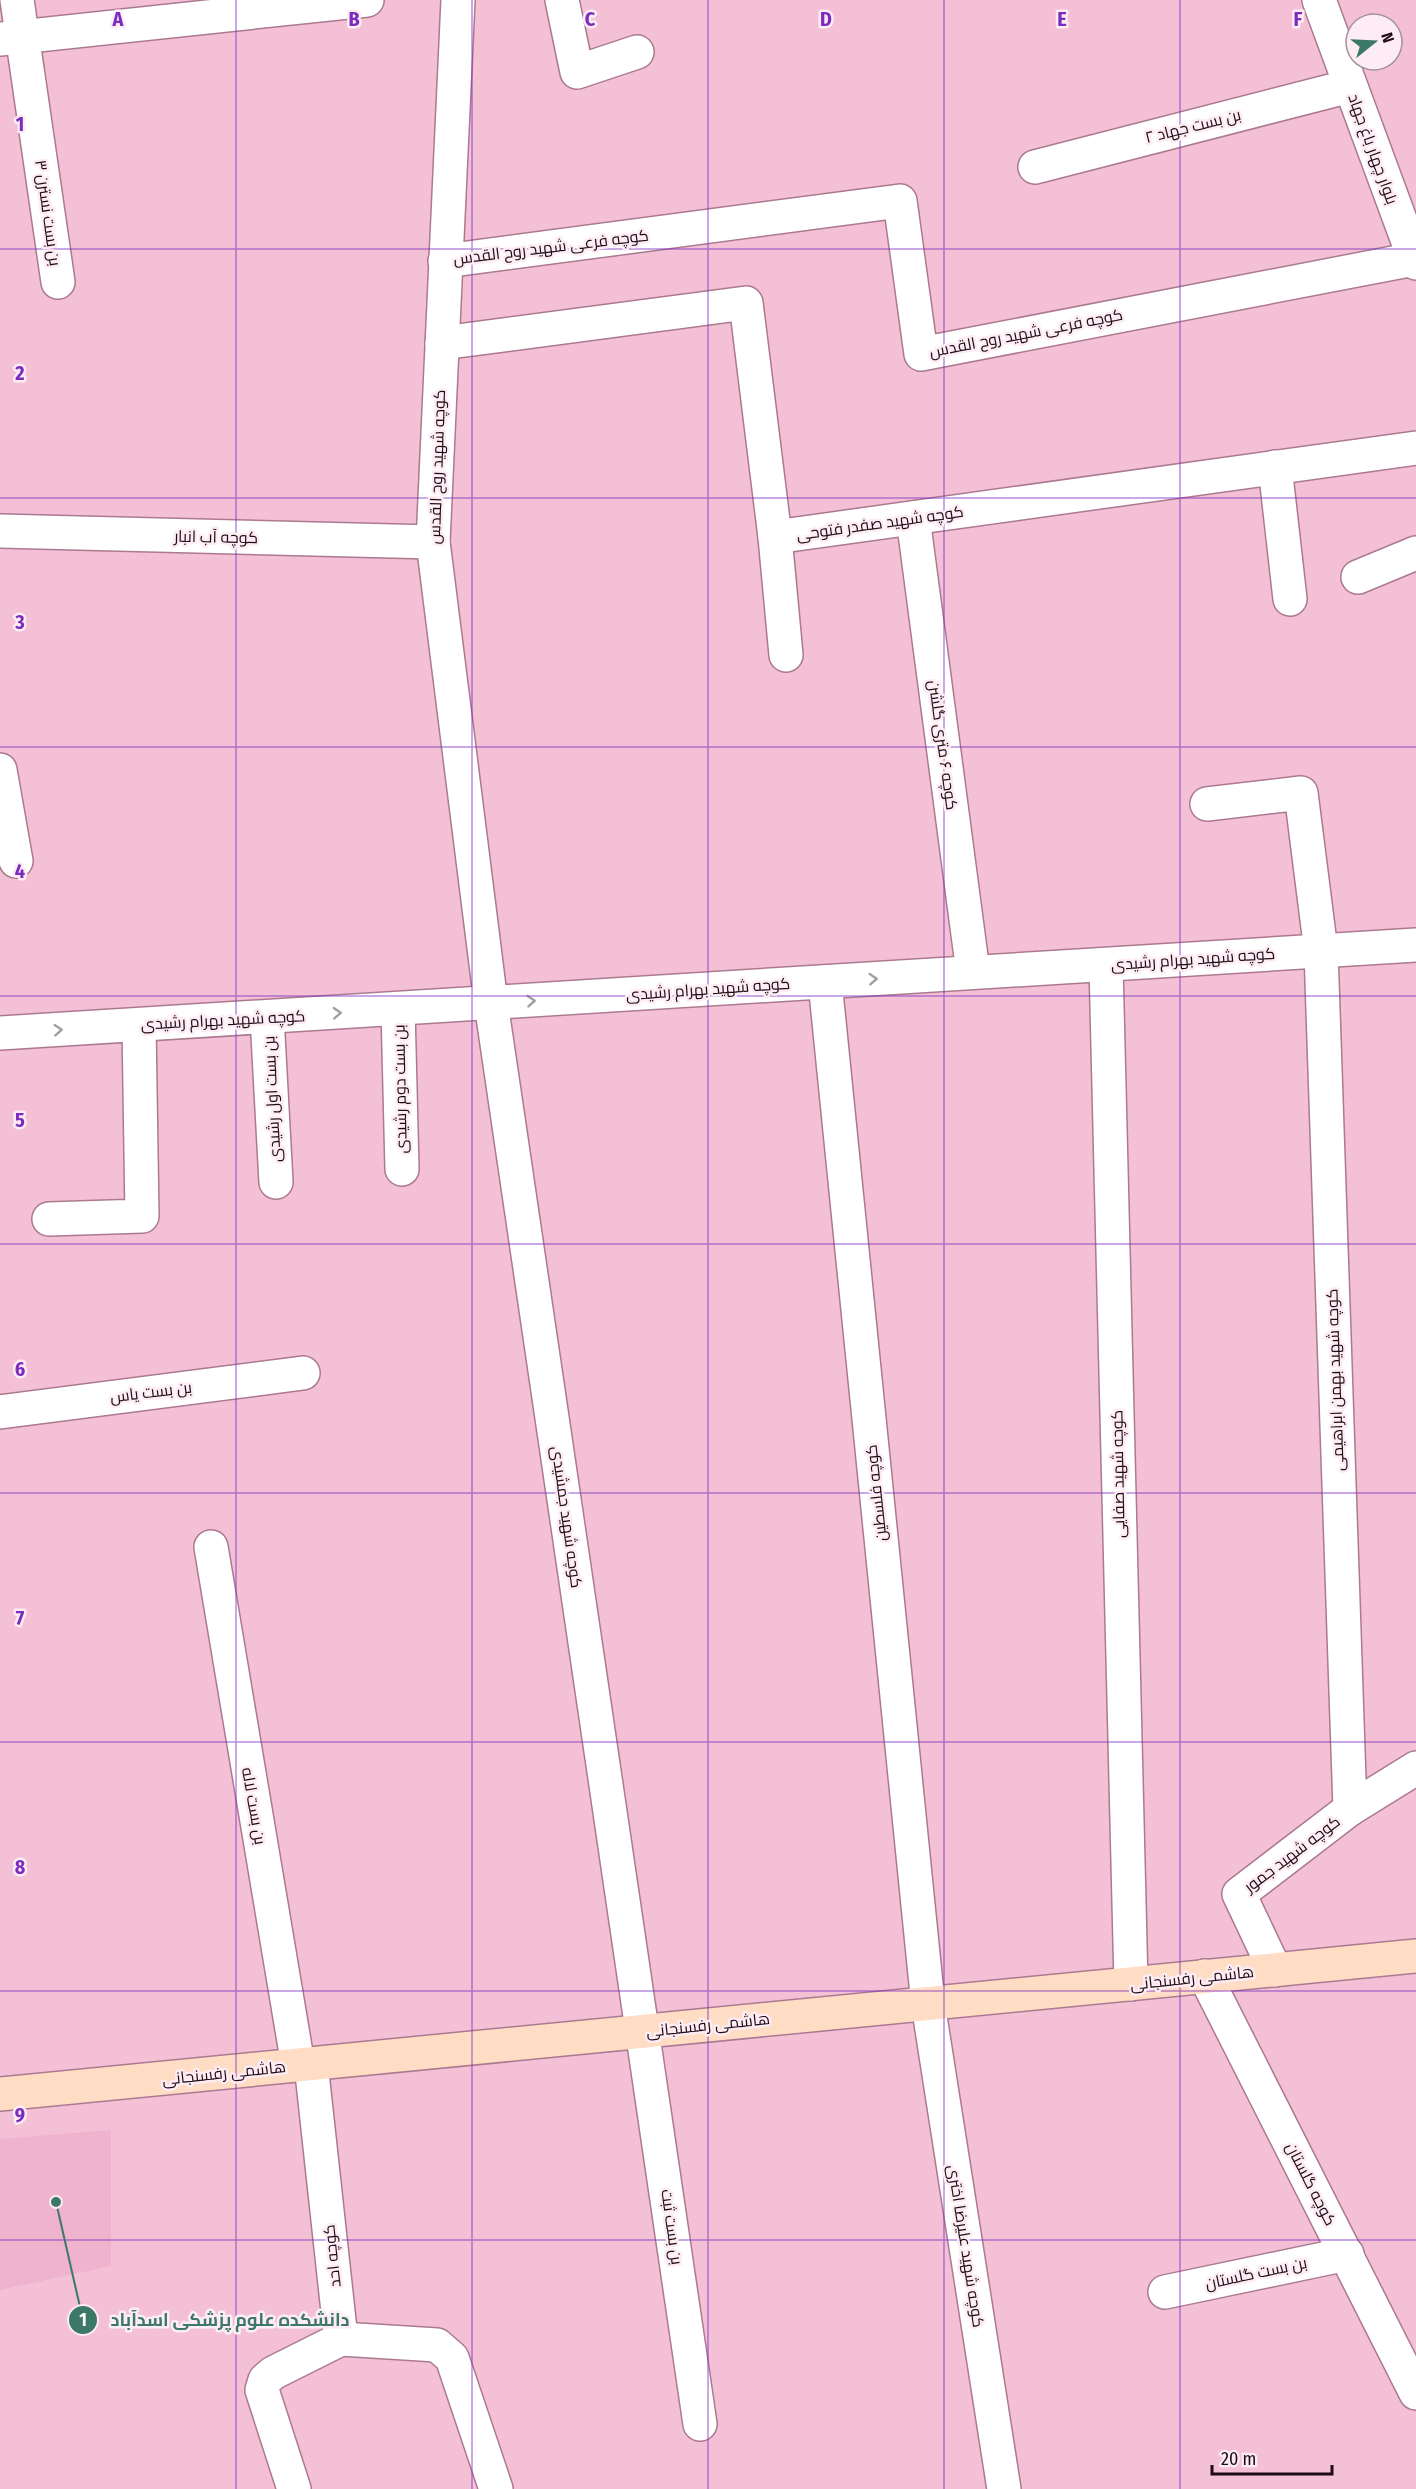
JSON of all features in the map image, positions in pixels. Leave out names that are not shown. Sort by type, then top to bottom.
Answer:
[{"type":"main road","name":"هاشمی رفسنجانی","points":[[0,2094],[1416,1956]]},
{"type":"street","name":"بن بست نسترن ۳","points":[[17,0],[11,38],[58,282]]},
{"type":"street","points":[[11,38],[203,9],[367,0]]},
{"type":"street","name":"کوچه شهید روح القدس","points":[[458,0],[433,542],[491,1003]]},
{"type":"street","points":[[562,0],[577,72],[637,52]]},
{"type":"street","name":"بلوار چهار باغ جهاد","points":[[1319,0],[1415,261]]},
{"type":"street","name":"بن بست جهاد ۲","points":[[1035,167],[1350,86]]},
{"type":"street","name":"کوچه فرعی شهید روح القدس","points":[[445,261],[900,201],[921,354],[1415,261]]},
{"type":"street","name":"کوچه شهید صفدر فتوحی","points":[[442,343],[746,303],[775,537],[1416,448]]},
{"type":"street","points":[[1275,467],[1290,599]]},
{"type":"street","name":"کوچه ۶ متری گلشن","points":[[913,518],[973,972]]},
{"type":"street","name":"کوچه آب انبار","points":[[0,531],[433,542]]},
{"type":"street","points":[[775,537],[786,655]]},
{"type":"street","points":[[1358,577],[1416,553]]},
{"type":"street","points":[[0,770],[16,861]]},
{"type":"street","name":"کوچه شهید بهمن ابراهیمی","points":[[1207,804],[1301,793],[1321,951],[1350,1809]]},
{"type":"street","name":"کوچه شهید بهرام رشیدی","points":[[0,1033],[1416,945]]},
{"type":"street","name":"کوچه شهید صفایی","points":[[1106,965],[1131,1984]]},
{"type":"street","name":"کوچه فلسطین","points":[[825,982],[928,2004]]},
{"type":"street","name":"کوچه شهید جمشیدی","points":[[491,1003],[644,2031]]},
{"type":"street","name":"بن بست دوم رشیدی","points":[[398,1009],[402,1169]]},
{"type":"street","name":"بن بست اول رشیدی","points":[[267,1017],[276,1182]]},
{"type":"street","points":[[49,1219],[142,1216],[139,1025]]},
{"type":"street","name":"بن بست یاس","points":[[0,1412],[303,1373]]},
{"type":"street","name":"بن بست لاله","points":[[211,1547],[305,2065]]},
{"type":"street","name":"کوچه شهید جمور","points":[[1275,1970],[1239,1894],[1350,1809],[1416,1768]]},
{"type":"street","name":"کوچه گلستان","points":[[1205,1976],[1416,2393]]},
{"type":"street","name":"کوچه شهید علیرضا اختری","points":[[928,2004],[1004,2489]]},
{"type":"street","name":"بن بست ثبت","points":[[644,2031],[700,2424]]},
{"type":"street","name":"کوچه احد","points":[[305,2065],[341,2339]]},
{"type":"street","name":"بن بست گلستان","points":[[1165,2292],[1347,2254]]},
{"type":"street","points":[[294,2489],[262,2390],[264,2380],[273,2373],[341,2339],[437,2345],[452,2358],[496,2489]]},
{"type":"shaded area","points":[[111,2130],[111,2266],[0,2290],[0,2139]]},
{"type":"place","name":"دانشکده علوم پزشکی اسدآباد","points":[[56,2202]]}]
